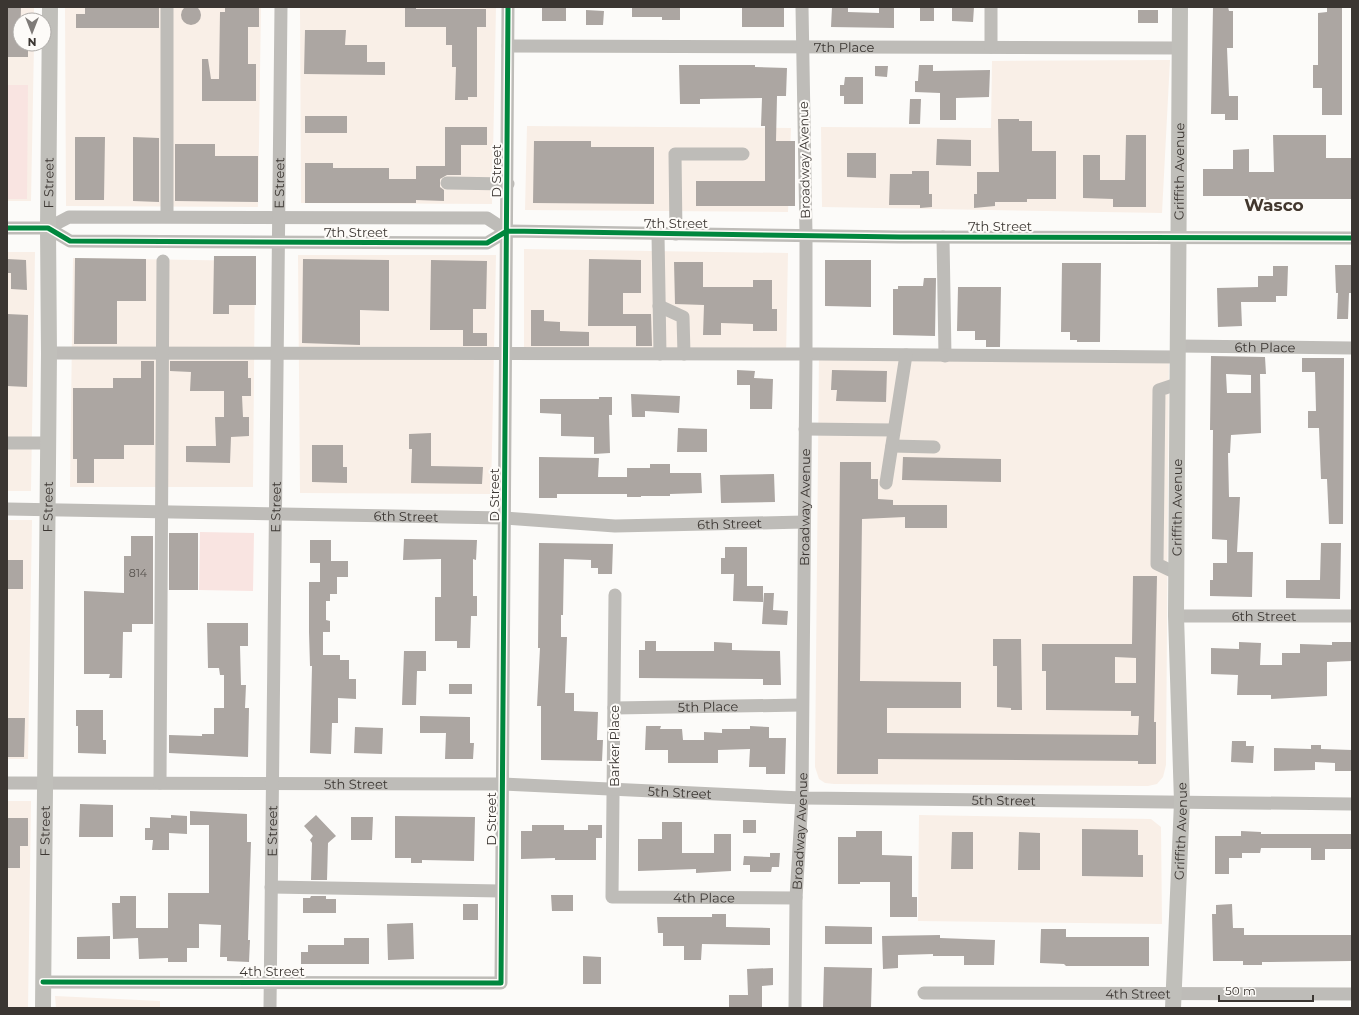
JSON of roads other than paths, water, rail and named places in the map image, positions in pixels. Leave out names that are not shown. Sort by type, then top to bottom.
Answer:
[{"type":"main road","name":"F Street","points":[[43,1008],[48,510],[50,7]]},
{"type":"main road","name":"Griffith Avenue","points":[[1173,1001],[1182,802],[1176,616],[1180,7]]},
{"type":"street","points":[[167,7],[167,216]]},
{"type":"street","name":"E Street","points":[[270,1008],[276,352],[281,7]]},
{"type":"street","name":"D Street","points":[[501,982],[508,184],[508,7]]},
{"type":"street","name":"Broadway Avenue","points":[[795,1008],[796,898],[802,798],[806,354],[806,234],[802,7]]},
{"type":"street","points":[[991,7],[991,48]]},
{"type":"street","name":"7th Place","points":[[508,46],[1180,48]]},
{"type":"street","points":[[676,234],[675,154],[743,154]]},
{"type":"street","points":[[447,183],[508,184]]},
{"type":"street","name":"7th Street","points":[[7,228],[48,228],[69,216],[487,218],[507,231],[943,237],[1352,238]]},
{"type":"street","name":"7th Street","points":[[48,228],[70,241],[487,243],[507,231]]},
{"type":"street","points":[[658,234],[660,354]]},
{"type":"street","points":[[943,237],[945,356]]},
{"type":"street","points":[[160,783],[163,261]]},
{"type":"street","points":[[659,306],[683,317],[684,354]]},
{"type":"street","name":"6th Place","points":[[49,353],[276,352],[945,356],[1352,348]]},
{"type":"street","points":[[886,483],[906,355]]},
{"type":"street","points":[[805,429],[894,430]]},
{"type":"street","points":[[7,442],[48,443]]},
{"type":"street","points":[[892,446],[934,447]]},
{"type":"street","name":"6th Street","points":[[7,509],[505,518],[615,526],[804,522]]},
{"type":"street","name":"Barker Place","points":[[612,898],[615,595]]},
{"type":"street","name":"6th Street","points":[[1176,616],[1352,616]]},
{"type":"street","name":"5th Place","points":[[614,708],[802,705]]},
{"type":"street","name":"5th Street","points":[[7,783],[502,784],[802,798],[1352,804]]},
{"type":"street","points":[[271,887],[502,891]]},
{"type":"street","name":"4th Place","points":[[612,898],[796,898]]},
{"type":"street","name":"4th Street","points":[[43,982],[501,982]]},
{"type":"street","name":"4th Street","points":[[924,993],[1173,1001],[1352,994]]},
{"type":"district","name":"Wasco","points":[[1274,205]]}]
